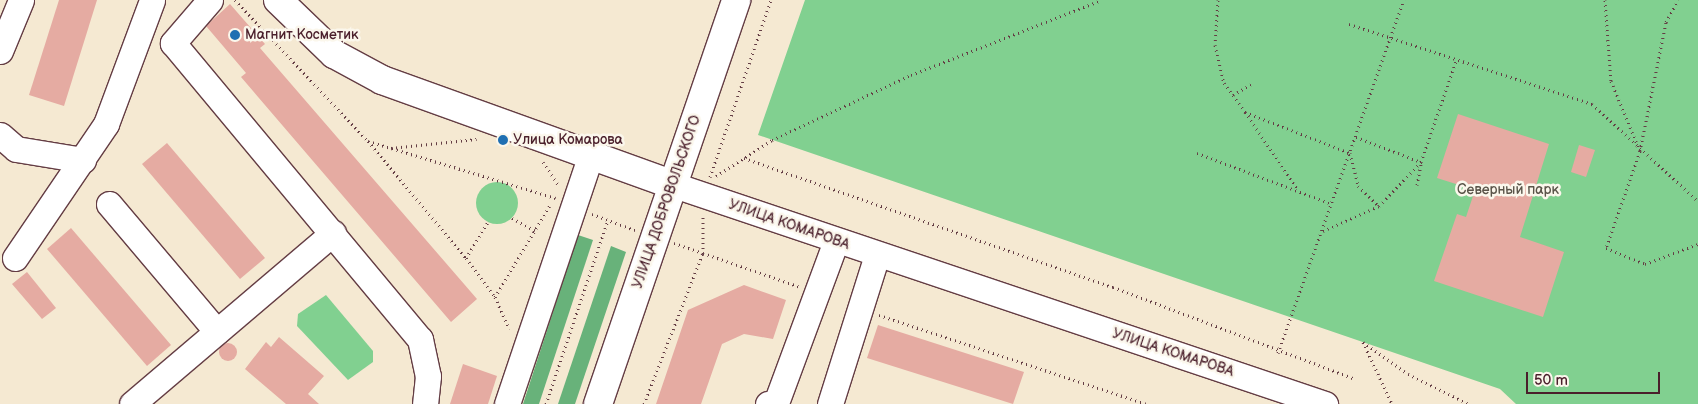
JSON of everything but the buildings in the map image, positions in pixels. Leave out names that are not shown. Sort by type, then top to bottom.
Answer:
[{"type":"main road","name":"УЛИЦА КОМАРОВА","points":[[278,0],[334,54],[382,80],[590,158],[674,185]]},
{"type":"main road","name":"УЛИЦА ДОБРОВОЛЬСКОГО","points":[[598,404],[736,0]]},
{"type":"street","points":[[0,51],[21,0]]},
{"type":"street","points":[[15,258],[106,124],[152,0]]},
{"type":"street","points":[[210,0],[173,43],[420,339],[428,376],[426,404]]},
{"type":"street","points":[[0,135],[16,149],[83,160]]},
{"type":"street","points":[[507,404],[564,202],[590,158]]},
{"type":"street","name":"УЛИЦА КОМАРОВА","points":[[674,185],[877,255],[1264,394],[1325,404]]},
{"type":"street","points":[[109,204],[217,332]]},
{"type":"street","points":[[132,404],[333,233]]},
{"type":"street","points":[[768,404],[776,403],[836,241]]},
{"type":"street","points":[[830,404],[877,255]]},
{"type":"path","points":[[236,0],[368,141],[466,258],[494,297],[535,231],[564,202]]},
{"type":"path","points":[[771,0],[709,181],[772,140],[911,75],[1101,0]]},
{"type":"path","points":[[1218,0],[1215,45],[1224,83],[1299,191]]},
{"type":"path","points":[[1278,353],[1404,0]]},
{"type":"path","points":[[1605,0],[1611,81],[1640,151]]},
{"type":"path","points":[[1678,0],[1666,22],[1640,151],[1606,248],[1644,264],[1698,244]]},
{"type":"path","points":[[1349,24],[1391,40],[1592,104],[1640,151],[1698,201]]},
{"type":"path","points":[[1417,185],[1421,162],[1456,61]]},
{"type":"path","points":[[1233,95],[1251,84]]},
{"type":"path","points":[[1244,112],[1350,153]]},
{"type":"path","points":[[1356,136],[1421,162]]},
{"type":"path","points":[[390,149],[482,138]]},
{"type":"path","points":[[368,141],[564,202]]},
{"type":"path","points":[[1197,153],[1332,204]]},
{"type":"path","points":[[1350,153],[1358,186],[1379,206]]},
{"type":"path","points":[[540,157],[564,202]]},
{"type":"path","points":[[744,158],[1113,287],[1278,353],[1352,378]]},
{"type":"path","points":[[1322,231],[1379,206],[1421,162]]},
{"type":"path","points":[[703,253],[704,196]]},
{"type":"path","points":[[512,218],[535,231]]},
{"type":"path","points":[[546,404],[608,220]]},
{"type":"path","points":[[466,258],[488,222]]},
{"type":"path","points":[[1392,404],[1363,342],[1408,374],[1470,404]]},
{"type":"green space","name":"Северный парк","points":[[805,0],[1698,0],[1698,404],[1516,404],[1500,389],[758,135]]},
{"type":"green space","points":[[497,182],[512,188],[518,203],[512,218],[497,224],[482,218],[476,203],[482,188]]},
{"type":"green space","points":[[578,235],[593,240],[539,404],[523,404]]},
{"type":"green space","points":[[611,246],[626,252],[575,404],[558,404]]},
{"type":"green space","points":[[326,295],[373,351],[373,362],[348,380],[297,326],[298,314]]},
{"type":"place","name":"Магнит Косметик","points":[[235,35]]},
{"type":"place","name":"Улица Комарова","points":[[503,140]]}]
